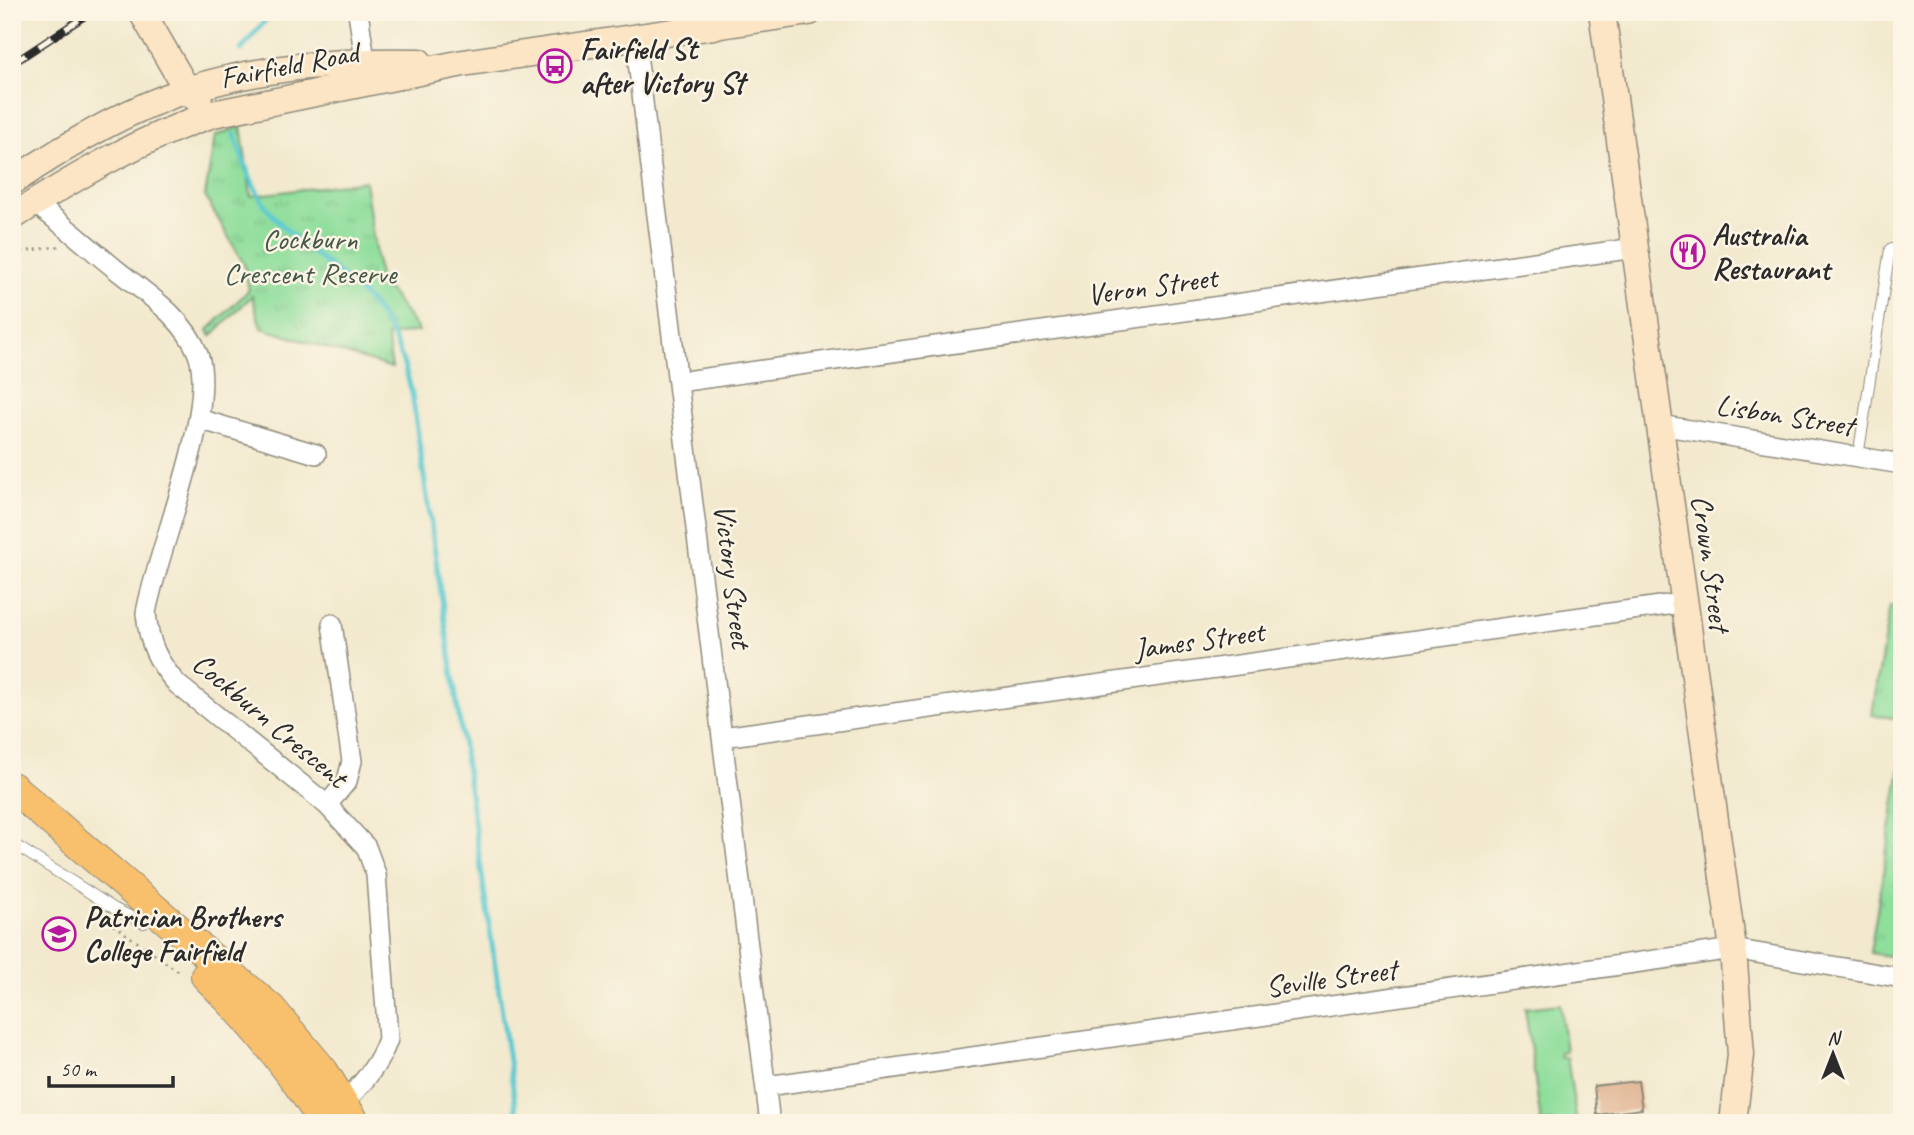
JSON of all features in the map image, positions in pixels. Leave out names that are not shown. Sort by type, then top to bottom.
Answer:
[{"type":"main road","points":[[12,787],[271,1009],[323,1071],[337,1118]]},
{"type":"main road","points":[[12,811],[195,965],[244,1013],[337,1118]]},
{"type":"street","points":[[142,12],[187,90]]},
{"type":"street","points":[[358,12],[372,71]]},
{"type":"street","name":"Fairfield Road","points":[[12,182],[90,134],[187,90],[274,72],[372,71],[463,63],[809,12]]},
{"type":"street","name":"Crown Street","points":[[1602,12],[1682,603],[1733,949],[1741,1055],[1733,1123]]},
{"type":"street","name":"Victory Street","points":[[635,38],[770,1123]]},
{"type":"street","name":"Fairfield Road","points":[[20,214],[104,160],[175,127],[372,71]]},
{"type":"street","name":"Cockburn Crescent","points":[[20,214],[80,236],[97,254],[176,318],[198,355],[202,378],[199,419],[149,593],[146,613],[149,640],[159,664],[177,684],[327,805],[366,847],[376,874],[389,1012],[388,1039],[382,1059],[337,1118]]},
{"type":"street","name":"Veron Street","points":[[678,382],[1635,247]]},
{"type":"street","points":[[199,419],[316,453]]},
{"type":"street","name":"Lisbon Street","points":[[1659,425],[1900,464]]},
{"type":"street","name":"James Street","points":[[723,737],[1682,603]]},
{"type":"street","points":[[327,805],[347,782],[352,761],[332,624]]},
{"type":"street","name":"Seville Street","points":[[767,1086],[1733,949],[1902,978]]},
{"type":"lane","points":[[1858,457],[1891,249],[1902,251]]},
{"type":"lane","points":[[1900,464],[1902,436]]},
{"type":"lane","points":[[12,843],[115,909],[144,923]]},
{"type":"path","points":[[12,23],[32,12]]},
{"type":"path","points":[[15,253],[61,245]]},
{"type":"green space","name":"Cockburn Crescent Reserve","points":[[241,126],[251,196],[365,181],[379,277],[419,331],[387,336],[392,368],[261,328],[252,296],[211,336],[208,330],[249,290],[244,264],[205,196],[215,136]]},
{"type":"green space","points":[[1890,605],[1902,607],[1902,719],[1872,715]]},
{"type":"green space","points":[[1902,757],[1902,958],[1870,953]]},
{"type":"green space","points":[[1560,1004],[1566,1052],[1560,1053],[1561,1058],[1567,1057],[1577,1123],[1541,1123],[1525,1008]]},
{"type":"building","points":[[1638,1081],[1642,1109],[1597,1115],[1594,1086]]},
{"type":"waterway","points":[[241,50],[272,12]]},
{"type":"waterway","points":[[234,134],[261,200],[289,232],[350,283],[381,316],[400,353],[408,380],[518,1123]]},
{"type":"railway","points":[[12,64],[91,12]]},
{"type":"place","name":"Fairfield St after Victory St","points":[[555,66]]},
{"type":"place","name":"Australia Restaurant","points":[[1688,252]]},
{"type":"place","name":"Patrician Brothers College Fairfield","points":[[59,934]]}]
